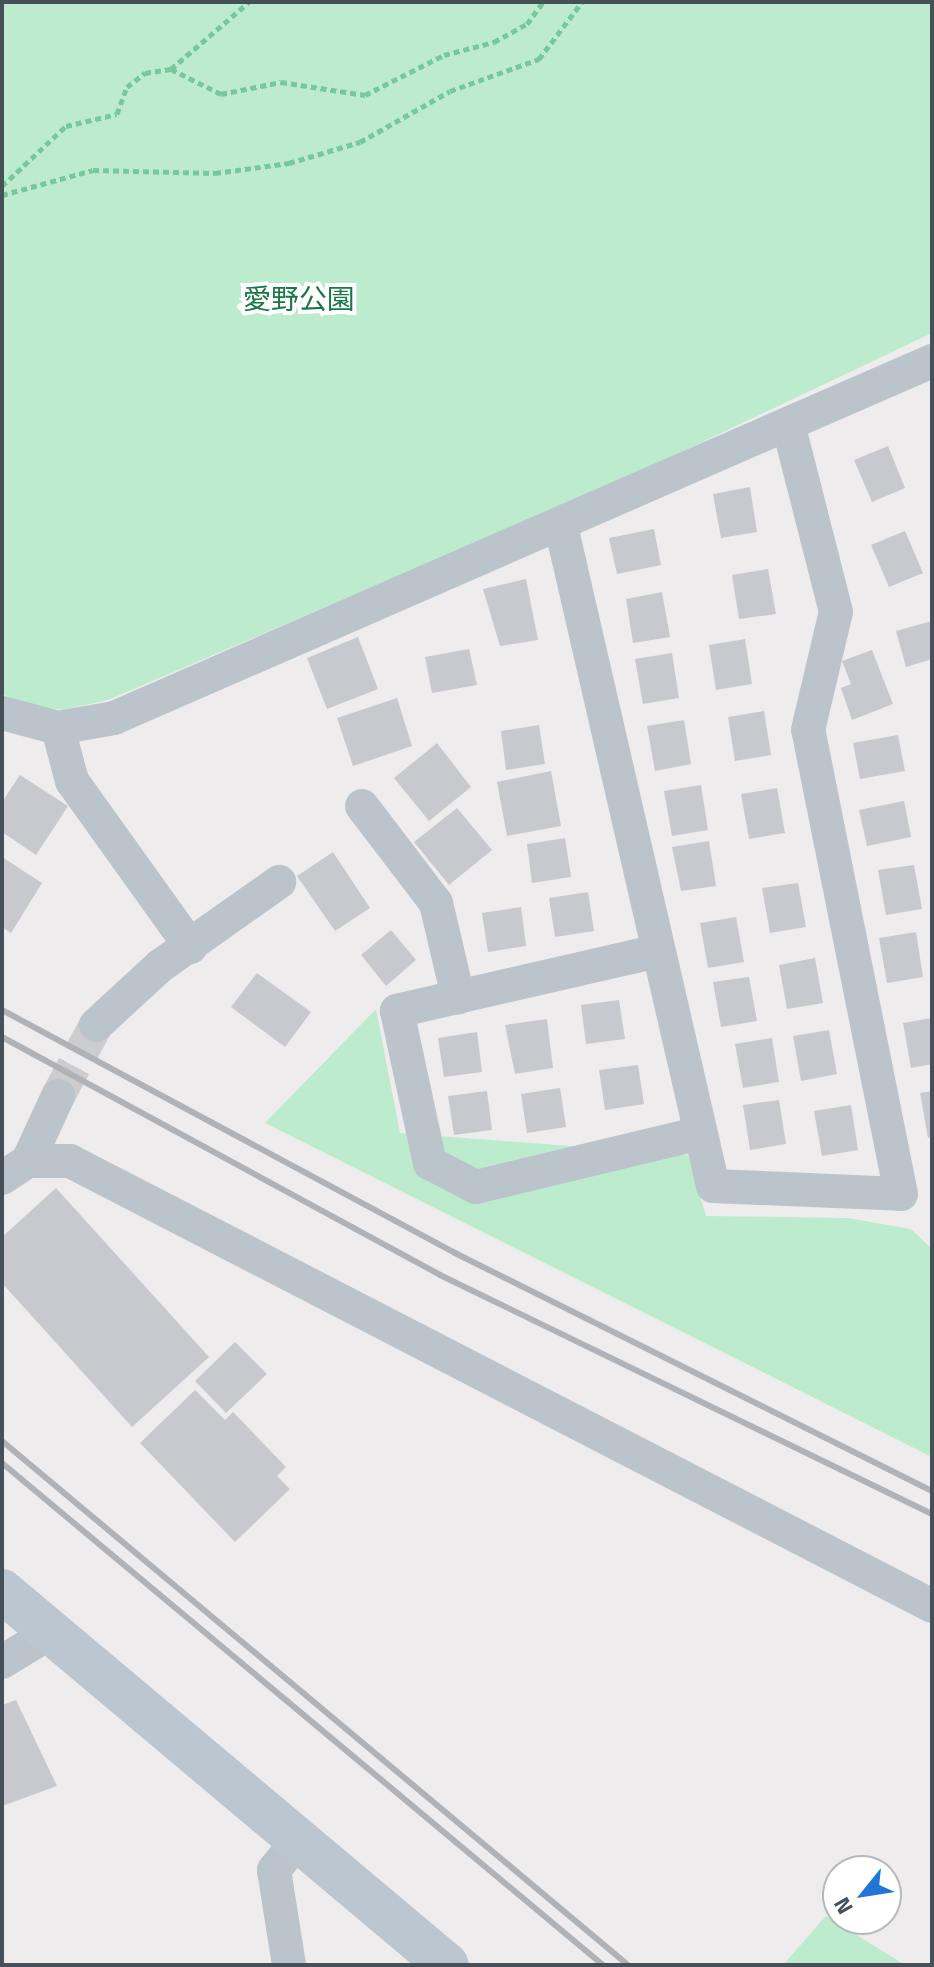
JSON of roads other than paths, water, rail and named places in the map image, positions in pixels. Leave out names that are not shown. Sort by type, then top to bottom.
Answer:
[{"type":"street","points":[[2,713],[58,728],[114,718],[561,526],[932,361]]},
{"type":"street","points":[[561,526],[713,1186],[901,1194],[808,730],[836,612],[788,424]]},
{"type":"street","points":[[58,728],[72,781],[191,947]]},
{"type":"street","points":[[362,806],[436,903],[458,997]]},
{"type":"street","points":[[96,1025],[191,947],[279,882]]},
{"type":"street","points":[[658,951],[397,1011],[430,1163],[476,1187],[701,1133]]},
{"type":"street","points":[[15,1170],[58,1096]]},
{"type":"street","points":[[15,1170],[70,1161],[932,1606]]},
{"type":"street","points":[[2,1591],[447,1965]]},
{"type":"street","points":[[2,1662],[51,1632]]},
{"type":"street","points":[[289,1965],[274,1870],[298,1840]]},
{"type":"tunnel","points":[[58,1096],[96,1025]]},
{"type":"railway","points":[[2,1010],[455,1253],[932,1491]]},
{"type":"railway","points":[[2,1037],[440,1275],[932,1514]]},
{"type":"railway","points":[[2,1441],[628,1965]]},
{"type":"railway","points":[[2,1463],[603,1965]]},
{"type":"park label","name":"愛野公園","points":[[299,299]]}]
